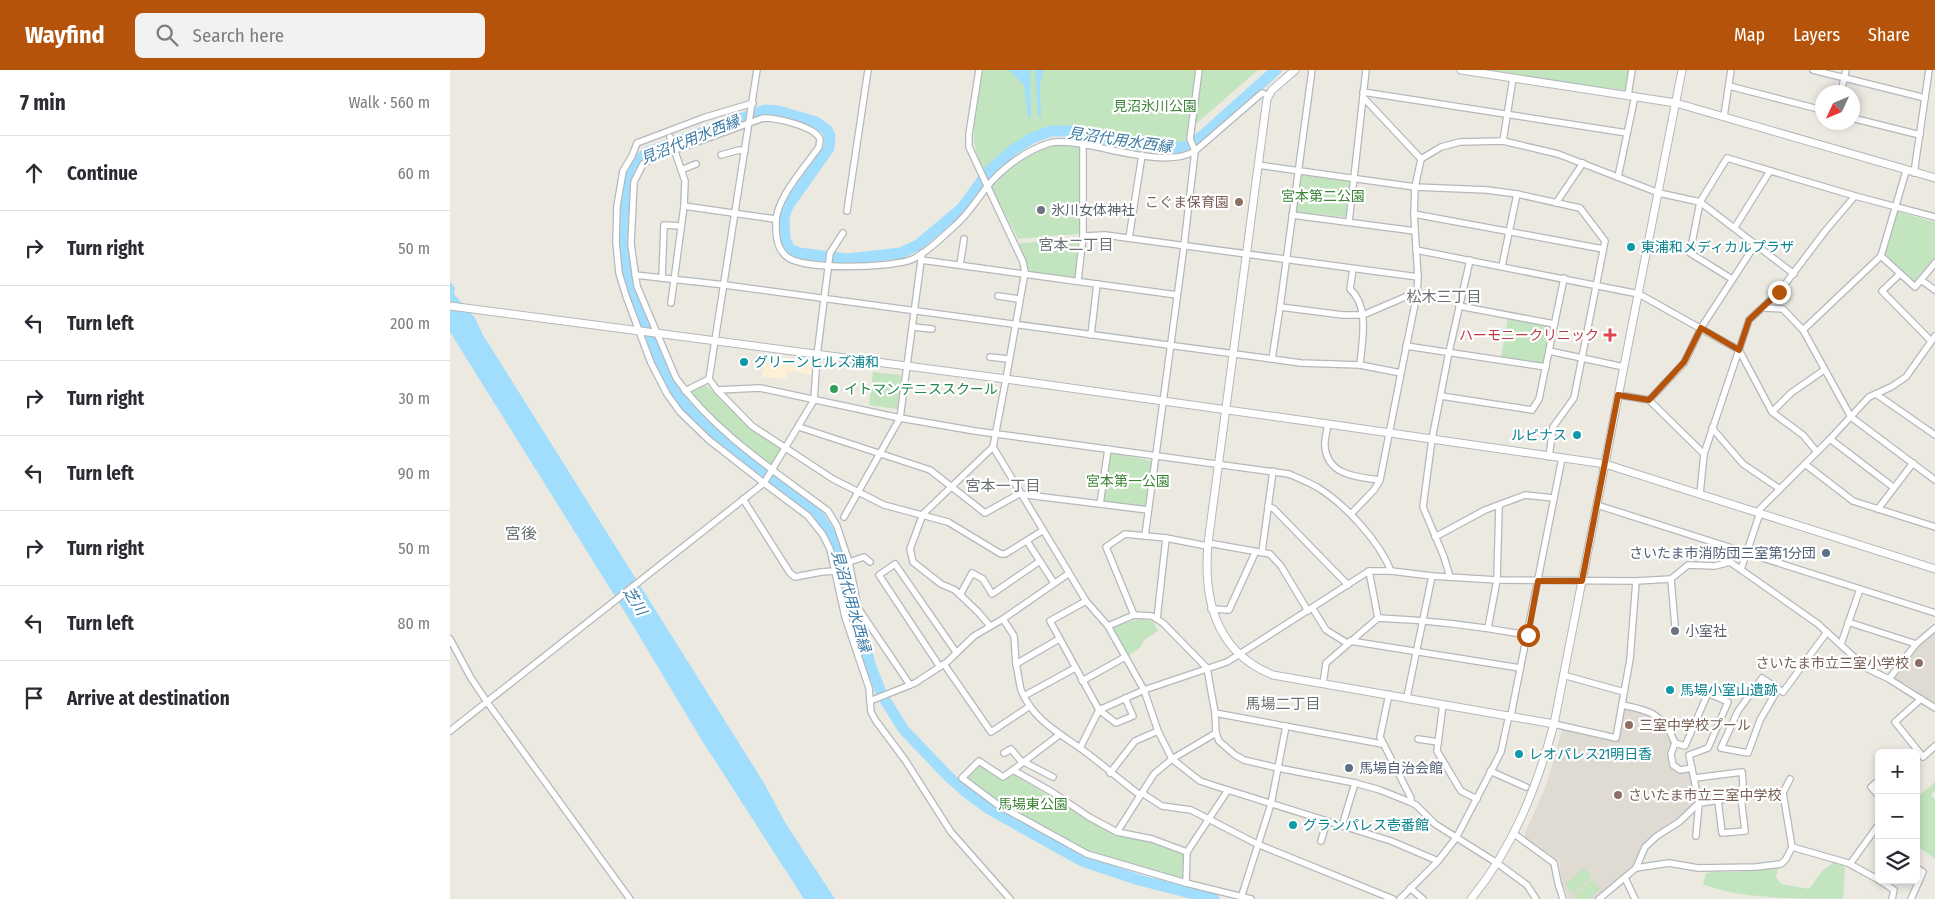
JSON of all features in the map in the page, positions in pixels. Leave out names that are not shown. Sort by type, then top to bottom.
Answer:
[{"type":"street","points":[[757,70],[709,379],[716,390],[752,426],[833,480],[857,493],[895,509],[922,514],[948,522],[1001,554],[1005,554],[1042,531]]},
{"type":"street","points":[[847,211],[868,70]]},
{"type":"street","points":[[979,70],[969,141],[971,151],[1023,262],[1024,274],[992,447],[922,514],[910,549],[913,562],[941,584],[955,590],[990,626]]},
{"type":"street","points":[[1145,536],[1184,246],[1195,151],[1190,139],[1199,70]]},
{"type":"street","points":[[1295,70],[1268,94],[1207,545],[1207,580],[1211,609],[1218,626],[1227,640],[1240,654],[1263,670],[1273,674],[1510,715],[1616,738],[1630,659],[1636,581]]},
{"type":"street","points":[[1272,359],[1312,70]]},
{"type":"street","points":[[1349,222],[1352,177],[1366,70]]},
{"type":"street","points":[[1462,70],[1676,103],[1935,178]]},
{"type":"street","points":[[1618,178],[1632,96],[1632,70]]},
{"type":"street","points":[[1472,899],[1497,863],[1513,834],[1533,790],[1554,724],[1618,395],[1640,294],[1682,70]]},
{"type":"street","points":[[1724,116],[1731,70]]},
{"type":"street","points":[[1813,70],[1925,98]]},
{"type":"street","points":[[1842,85],[1846,70]]},
{"type":"street","points":[[1914,173],[1929,70]]},
{"type":"street","points":[[1502,141],[1513,78]]},
{"type":"street","points":[[1729,86],[1815,108]]},
{"type":"street","points":[[840,522],[900,418],[922,257],[957,225],[986,185],[1014,161],[1042,145],[1054,142],[1142,155],[1174,158],[1188,155],[1262,93],[1268,94]]},
{"type":"street","points":[[1363,95],[1507,114],[1627,133]]},
{"type":"street","points":[[1363,95],[1421,159]]},
{"type":"street","points":[[752,106],[703,118],[637,143],[623,171],[617,206],[616,250],[619,274],[651,364],[667,394],[680,412],[710,440],[808,516],[823,535],[830,550],[845,617],[869,688],[871,712],[905,760],[951,832],[1010,899]]},
{"type":"street","points":[[910,685],[858,608],[840,522],[772,470],[714,422],[685,391],[676,378],[655,334],[637,286],[631,244],[634,182],[643,164],[674,148],[763,118],[773,118],[813,130],[820,139],[819,147],[784,197],[775,219],[776,239],[780,249],[788,258],[829,265],[870,267],[922,257],[960,265],[1177,295]]},
{"type":"street","points":[[1860,120],[1920,136]]},
{"type":"street","points":[[670,138],[685,182],[684,206],[671,303]]},
{"type":"street","points":[[1351,514],[1374,490],[1380,480],[1417,294],[1418,278],[1414,214],[1415,187],[1421,159],[1441,147],[1460,142],[1502,141],[1558,154],[1659,193],[1700,202],[1794,274]]},
{"type":"street","points":[[1078,281],[1083,236],[1083,145]]},
{"type":"street","points":[[721,155],[745,150]]},
{"type":"street","points":[[1129,238],[1142,155]]},
{"type":"street","points":[[1732,279],[1690,252],[1700,202],[1727,158],[1855,196],[1935,217]]},
{"type":"street","points":[[1556,203],[1583,163]]},
{"type":"street","points":[[681,170],[696,164]]},
{"type":"street","points":[[1258,165],[1415,187],[1487,190],[1517,194],[1580,208],[1605,240],[1574,398],[1553,427],[1549,457]]},
{"type":"street","points":[[1734,227],[1770,171]]},
{"type":"street","points":[[1804,330],[1881,256],[1906,171]]},
{"type":"street","points":[[1502,266],[1517,194]]},
{"type":"street","points":[[1700,494],[1704,454],[1749,320],[1779,292],[1826,230],[1855,196]]},
{"type":"street","points":[[684,206],[775,219]]},
{"type":"street","points":[[1414,214],[1603,249]]},
{"type":"street","points":[[1292,215],[1415,230]]},
{"type":"street","points":[[662,278],[664,225],[681,226]]},
{"type":"street","points":[[450,731],[764,482],[814,400],[817,355],[830,253],[842,233]]},
{"type":"street","points":[[1083,236],[1105,235],[1129,238],[1418,278]]},
{"type":"street","points":[[960,265],[964,239]]},
{"type":"street","points":[[1649,400],[1684,362],[1701,328],[1755,244]]},
{"type":"street","points":[[1416,250],[1640,294],[1739,350],[1772,412],[1803,435],[1817,452]]},
{"type":"street","points":[[1881,256],[1915,287],[1935,263]]},
{"type":"street","points":[[1450,577],[1444,557],[1422,507],[1432,439],[1470,260]]},
{"type":"street","points":[[1353,269],[1350,289],[1354,293],[1363,314],[1360,365]]},
{"type":"street","points":[[636,274],[1301,363],[1360,365],[1401,373]]},
{"type":"street","points":[[1741,569],[1758,512],[1869,397],[1906,377],[1933,338],[1882,291],[1900,274]]},
{"type":"street","points":[[1441,396],[1532,410],[1539,398],[1564,278]]},
{"type":"street","points":[[1921,280],[1935,290]]},
{"type":"street","points":[[1091,335],[1097,284]]},
{"type":"street","points":[[1280,307],[1343,315],[1363,314],[1412,294],[1417,294]]},
{"type":"street","points":[[998,296],[1019,300]]},
{"type":"street","points":[[450,306],[1006,379],[1605,464],[1935,569]]},
{"type":"street","points":[[1459,306],[1554,324]]},
{"type":"street","points":[[1763,308],[1783,309],[1804,330],[1851,417],[1935,480]]},
{"type":"street","points":[[913,327],[932,329]]},
{"type":"street","points":[[1406,346],[1546,367]]},
{"type":"street","points":[[1549,351],[1624,367]]},
{"type":"street","points":[[990,357],[1008,359]]},
{"type":"street","points":[[1772,412],[1791,393],[1824,370]]},
{"type":"street","points":[[685,391],[709,379]]},
{"type":"street","points":[[716,390],[760,388],[900,418],[995,434],[1289,474],[1317,487],[1351,514],[1386,559],[1391,571]]},
{"type":"street","points":[[1876,394],[1935,435]]},
{"type":"street","points":[[1618,395],[1649,400],[1704,454]]},
{"type":"street","points":[[1328,424],[1325,447],[1331,465],[1346,475],[1380,480]]},
{"type":"street","points":[[799,427],[930,470],[985,513],[1020,494],[1148,510]]},
{"type":"street","points":[[1712,428],[1737,458],[1780,489]]},
{"type":"street","points":[[1830,439],[1893,487]]},
{"type":"street","points":[[992,447],[1068,574],[1086,601],[1108,626],[1144,690],[1158,731],[1172,759],[1200,781],[1391,842],[1438,862]]},
{"type":"street","points":[[1100,504],[1108,449]]},
{"type":"street","points":[[1400,899],[1438,862],[1456,838],[1501,752],[1528,635],[1562,458]]},
{"type":"street","points":[[1878,508],[1913,463]]},
{"type":"street","points":[[1805,464],[1849,498],[1935,527]]},
{"type":"street","points":[[1211,609],[1229,610],[1259,552],[1268,506],[1272,471]]},
{"type":"street","points":[[1435,537],[1485,510],[1525,495],[1554,498]]},
{"type":"street","points":[[743,499],[790,573],[795,577],[835,571]]},
{"type":"street","points":[[1597,505],[1935,613]]},
{"type":"street","points":[[1268,506],[1274,509],[1348,585]]},
{"type":"street","points":[[1488,628],[1497,580],[1499,506]]},
{"type":"street","points":[[1134,616],[1106,546],[1125,534],[1166,538],[1270,554],[1281,566],[1310,610],[1326,630],[1349,642],[1520,668]]},
{"type":"street","points":[[1157,619],[1166,538]]},
{"type":"street","points":[[1026,540],[1054,583]]},
{"type":"street","points":[[849,562],[864,557],[870,562]]},
{"type":"street","points":[[960,595],[972,573],[983,579],[992,594],[1040,562]]},
{"type":"street","points":[[1080,748],[1099,710],[1144,690],[1227,662],[1369,571],[1391,571],[1432,576],[1497,580],[1636,581],[1671,579],[1688,565],[1715,566],[1730,562],[1788,601],[1841,644],[1866,668],[1889,679],[1935,708]]},
{"type":"street","points":[[956,652],[895,564],[879,575],[992,732],[1030,706]]},
{"type":"street","points":[[1369,571],[1378,618]]},
{"type":"street","points":[[870,702],[910,685],[942,665],[974,636],[1003,619],[1068,574]]},
{"type":"street","points":[[1407,698],[1432,576]]},
{"type":"street","points":[[1671,579],[1675,626]]},
{"type":"street","points":[[1841,644],[1860,589]]},
{"type":"street","points":[[1086,601],[1050,621],[1099,710],[1116,723],[1133,716],[1125,698]]},
{"type":"street","points":[[1108,626],[1134,616],[1152,616],[1163,623],[1207,668],[1215,712],[1216,733],[1219,741],[1235,755],[1244,760],[1278,768],[1355,783],[1380,790],[1410,802],[1416,805],[1436,824],[1497,863],[1527,886],[1536,899]]},
{"type":"street","points":[[1323,684],[1326,663],[1378,618],[1423,620],[1528,635]]},
{"type":"street","points":[[1003,619],[1014,636],[1016,664],[1021,689],[1037,717],[1058,735],[1080,748],[1110,773],[1162,806],[1191,810],[1257,844],[1393,899]]},
{"type":"street","points":[[1848,622],[1916,644]]},
{"type":"street","points":[[1889,679],[1916,644],[1935,628]]},
{"type":"street","points":[[1778,689],[1760,720],[1748,753],[1721,748],[1738,711],[1762,678],[1783,692],[1827,632]]},
{"type":"street","points":[[450,639],[471,678],[487,702],[630,899]]},
{"type":"street","points":[[1016,664],[1060,639]]},
{"type":"street","points":[[1082,681],[1125,656]]},
{"type":"street","points":[[1024,696],[1075,668]]},
{"type":"street","points":[[1564,675],[1624,692]]},
{"type":"street","points":[[1675,743],[1685,746],[1708,693],[1728,702],[1708,748],[1690,755],[1699,803],[1696,836]]},
{"type":"street","points":[[1389,694],[1380,738],[1411,798],[1410,802]]},
{"type":"street","points":[[1921,699],[1895,722],[1923,757],[1935,746]]},
{"type":"street","points":[[1443,704],[1437,751],[1461,791],[1477,799]]},
{"type":"street","points":[[1622,706],[1645,710],[1655,715],[1669,729],[1675,743],[1671,754],[1673,765],[1680,770],[1692,768]]},
{"type":"street","points":[[1215,712],[1382,744]]},
{"type":"street","points":[[1241,897],[1270,804],[1286,726]]},
{"type":"street","points":[[1110,773],[1135,741],[1158,731]]},
{"type":"street","points":[[1117,832],[1154,774],[1172,759],[1216,733]]},
{"type":"street","points":[[1058,735],[1003,777],[979,761],[962,778],[998,805],[1087,854],[1186,883],[1251,899]]},
{"type":"street","points":[[1418,739],[1438,742]]},
{"type":"street","points":[[1004,753],[1011,749],[1020,760],[1026,761],[1053,777]]},
{"type":"street","points":[[1014,770],[1052,792],[1089,817],[1117,832],[1152,839],[1187,852]]},
{"type":"street","points":[[1490,772],[1526,787]]},
{"type":"street","points":[[1694,778],[1742,772],[1741,797],[1745,831],[1722,833],[1718,801]]},
{"type":"street","points":[[1636,868],[1669,863],[1698,868],[1756,867],[1781,864],[1792,847],[1783,793],[1790,779]]},
{"type":"street","points":[[1342,826],[1355,783]]},
{"type":"street","points":[[1186,883],[1187,852],[1228,790]]},
{"type":"street","points":[[1599,899],[1636,868],[1645,847],[1657,836],[1679,822],[1699,803],[1783,793]]},
{"type":"street","points":[[1321,841],[1327,821]]},
{"type":"street","points":[[1850,864],[1875,830]]},
{"type":"street","points":[[1513,834],[1554,863],[1563,899]]},
{"type":"street","points":[[1792,847],[1850,864],[1875,876]]},
{"type":"street","points":[[1625,878],[1635,899]]},
{"type":"street","points":[[1886,884],[1894,890],[1892,899]]},
{"type":"street","points":[[1911,899],[1918,884]]},
{"type":"street","points":[[1410,888],[1422,899]]},
{"type":"street","points":[[1525,899],[1530,892]]},
{"type":"shaded area","points":[[766,355],[812,361],[813,375],[788,371],[786,379],[762,377]]},
{"type":"shaded area","name":"さいたま市立三室小学校","points":[[1935,632],[1935,704],[1906,684],[1895,679],[1895,675],[1913,651]]},
{"type":"shaded area","name":"さいたま市立三室中学校","points":[[1625,708],[1645,712],[1663,726],[1672,740],[1669,754],[1671,766],[1681,773],[1689,772],[1691,774],[1694,804],[1679,820],[1652,837],[1642,848],[1634,866],[1596,899],[1569,899],[1562,883],[1559,861],[1525,837],[1525,833],[1546,786],[1562,730],[1617,741]]},
{"type":"green space","name":"見沼氷川公園","points":[[981,70],[1197,70],[1187,141],[1167,145],[1077,128],[1055,127],[1031,133],[984,169],[978,157],[973,133]]},
{"type":"green space","points":[[1201,70],[1258,70],[1197,123],[1194,121]]},
{"type":"green space","points":[[1488,70],[1630,70],[1625,90]]},
{"type":"green space","name":"氷川女体神社","points":[[1053,145],[1077,147],[1079,149],[1080,232],[1078,234],[1018,239],[992,188],[993,185],[1021,162]]},
{"type":"green space","name":"宮本第二公園","points":[[1302,174],[1350,181],[1346,217],[1297,212],[1300,176]]},
{"type":"green space","points":[[1899,212],[1935,222],[1935,260],[1917,282],[1913,283],[1884,257],[1896,214]]},
{"type":"green space","points":[[1077,240],[1080,243],[1075,276],[1073,278],[1030,272],[1019,245],[1020,243]]},
{"type":"green space","points":[[1508,318],[1550,328],[1544,361],[1541,363],[1501,357]]},
{"type":"green space","points":[[873,372],[901,375],[897,409],[869,405]]},
{"type":"green space","points":[[707,386],[751,429],[780,448],[772,465],[769,465],[738,440],[690,394],[691,391]]},
{"type":"green space","name":"宮本第一公園","points":[[1112,453],[1152,461],[1146,506],[1143,508],[1106,503],[1104,501]]},
{"type":"green space","points":[[1139,619],[1153,621],[1158,631],[1144,640],[1140,648],[1128,656],[1112,630],[1113,627]]},
{"type":"green space","name":"馬場東公園","points":[[978,765],[1004,780],[1014,775],[1117,836],[1149,841],[1184,854],[1184,878],[1181,880],[1086,851],[992,799],[965,777]]},
{"type":"green space","points":[[1935,782],[1935,790],[1931,795],[1935,800],[1935,859],[1920,848],[1920,795]]},
{"type":"green space","points":[[1834,862],[1845,867],[1843,899],[1752,895],[1734,893],[1703,884],[1706,873],[1738,872],[1778,867],[1776,877],[1781,884],[1809,889],[1823,870]]},
{"type":"green space","points":[[1584,868],[1592,877],[1573,894],[1565,884]]},
{"type":"green space","points":[[1592,880],[1600,889],[1588,899],[1577,899],[1574,896]]},
{"type":"water","points":[[1009,70],[1030,70],[1031,118],[1028,117],[1024,85]]},
{"type":"water","points":[[1035,70],[1043,70],[1040,86],[1041,117],[1038,115]]},
{"type":"water","name":"芝川","points":[[450,281],[455,288],[454,294],[475,318],[483,335],[764,783],[786,824],[835,899],[804,899],[701,739],[631,622],[450,332]]},
{"type":"waterway","name":"見沼代用水西縁","points":[[1214,899],[1139,880],[1082,861],[989,809],[967,793],[904,730],[882,695],[870,664],[838,550],[824,523],[812,508],[714,434],[678,397],[668,381],[633,299],[626,273],[623,248],[623,216],[626,179],[631,166],[648,152],[765,110],[778,111],[816,122],[827,130],[830,136],[829,148],[788,206],[784,217],[785,240],[790,249],[799,253],[847,259],[901,253],[918,245],[962,208],[988,172],[1013,150],[1032,138],[1051,131],[1071,131],[1129,143],[1173,149],[1189,145],[1202,136],[1276,70]]},
{"type":"place","name":"こぐま保育園","points":[[1239,202]]},
{"type":"place","name":"氷川女体神社","points":[[1041,210]]},
{"type":"place","name":"東浦和メディカルプラザ","points":[[1631,247]]},
{"type":"place","name":"ハーモニークリニック","points":[[1610,335]]},
{"type":"place","name":"グリーンヒルズ浦和","points":[[744,362]]},
{"type":"place","name":"イトマンテニススクール","points":[[834,389]]},
{"type":"place","name":"ルピナス","points":[[1577,435]]},
{"type":"place","name":"さいたま市消防団三室第1分団","points":[[1826,553]]},
{"type":"place","name":"小室社","points":[[1675,631]]},
{"type":"place","name":"さいたま市立三室小学校","points":[[1919,663]]},
{"type":"place","name":"馬場小室山遺跡","points":[[1670,690]]},
{"type":"place","name":"三室中学校プール","points":[[1629,725]]},
{"type":"place","name":"レオパレス21明日香","points":[[1519,754]]},
{"type":"place","name":"馬場自治会館","points":[[1349,768]]},
{"type":"place","name":"さいたま市立三室中学校","points":[[1618,795]]},
{"type":"place","name":"グランパレス壱番館","points":[[1293,825]]},
{"type":"district","name":"宮本二丁目","points":[[1076,245]]},
{"type":"district","name":"松木三丁目","points":[[1444,297]]},
{"type":"district","name":"宮本一丁目","points":[[1003,486]]},
{"type":"district","name":"宮後","points":[[521,533]]},
{"type":"district","name":"馬場二丁目","points":[[1283,704]]},
{"type":"route","points":[[1528,635],[1538,581],[1582,581],[1618,395],[1649,400],[1684,362],[1701,328],[1739,350],[1749,320],[1779,292]]}]
